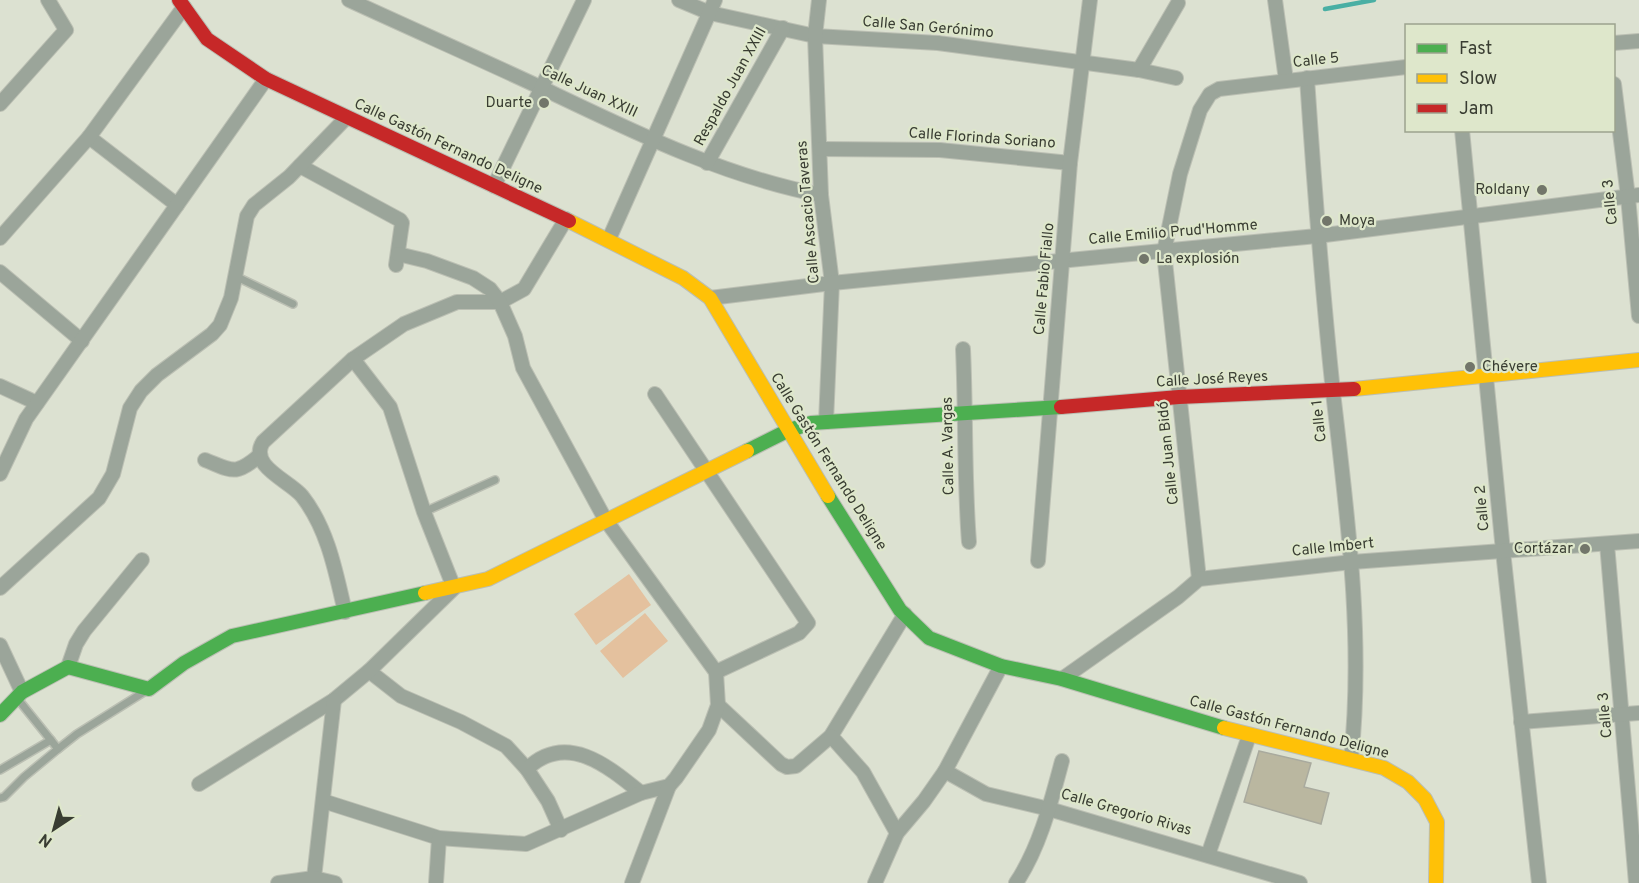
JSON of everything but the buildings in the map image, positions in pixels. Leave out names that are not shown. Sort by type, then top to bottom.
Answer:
[{"type":"street","points":[[0,104],[66,30],[48,0]]},
{"type":"street","name":"Calle Juan XXIII","points":[[349,0],[652,140],[708,163],[785,188],[821,195]]},
{"type":"street","points":[[494,186],[584,0]]},
{"type":"street","name":"Calle San Gerónimo","points":[[679,0],[712,6],[815,36],[938,43],[1139,70],[1176,78]]},
{"type":"street","name":"Calle Ascacio Taveras","points":[[819,0],[815,36],[821,195],[832,283],[826,422]]},
{"type":"street","name":"Calle Fabio Fiallo","points":[[1038,561],[1071,163],[1090,0]]},
{"type":"street","points":[[1275,0],[1286,80]]},
{"type":"street","points":[[1139,70],[1178,3]]},
{"type":"street","points":[[0,238],[89,137],[181,4]]},
{"type":"street","name":"Calle Gastón Fernando Deligne","points":[[181,4],[207,39],[266,79],[609,239],[682,278],[710,298],[813,473],[905,614],[929,638],[1001,666],[1062,679],[1249,736],[1384,768],[1408,782],[1425,799],[1437,822],[1436,883]]},
{"type":"street","points":[[609,239],[712,6]]},
{"type":"street","name":"Respaldo Juan XXIII","points":[[708,163],[783,28]]},
{"type":"street","points":[[1615,44],[1639,41]]},
{"type":"street","name":"Calle 5","points":[[1229,88],[1405,67]]},
{"type":"street","name":"Calle 1","points":[[1307,78],[1317,236],[1352,562],[1356,711],[1351,759]]},
{"type":"street","points":[[0,474],[26,419],[266,79]]},
{"type":"street","name":"Calle Juan Bidó","points":[[1200,579],[1164,252],[1180,174],[1200,110],[1210,94],[1218,89],[1229,88]]},
{"type":"street","name":"Calle 3","points":[[1615,90],[1633,196],[1639,316]]},
{"type":"street","points":[[0,588],[99,498],[113,474],[130,408],[141,391],[157,375],[212,334],[220,325],[231,298],[247,216],[255,205],[300,166],[346,118]]},
{"type":"street","name":"Calle 2","points":[[1462,132],[1503,551],[1539,883]]},
{"type":"street","points":[[89,137],[177,205]]},
{"type":"street","name":"Calle Florinda Soriano","points":[[820,149],[940,150],[1071,163]]},
{"type":"street","points":[[300,166],[400,220],[402,223],[397,259],[428,261],[473,278],[490,289],[500,302],[515,336],[522,368],[605,519],[716,672],[718,705],[709,730],[669,786],[632,883]]},
{"type":"street","name":"Calle Emilio Prud'Homme","points":[[710,298],[832,283],[1317,236],[1633,196]]},
{"type":"street","points":[[345,612],[333,559],[314,514],[295,488],[264,465],[259,449],[263,442],[353,358],[404,324],[457,302],[500,302],[524,289],[566,219]]},
{"type":"street","points":[[0,272],[82,341]]},
{"type":"street","name":"Calle A. Vargas","points":[[963,349],[966,414],[965,493],[969,542]]},
{"type":"street","points":[[198,784],[334,700],[369,671],[454,588],[424,512],[390,407],[353,358]]},
{"type":"street","name":"Calle José Reyes","points":[[148,689],[184,663],[232,636],[488,579],[787,430],[811,423],[966,414],[1179,397],[1334,391],[1639,360]]},
{"type":"street","points":[[0,386],[37,404]]},
{"type":"street","points":[[655,394],[808,623],[799,633],[716,672]]},
{"type":"street","points":[[205,460],[230,470],[240,470],[260,456]]},
{"type":"street","name":"Calle Imbert","points":[[1200,579],[1352,562],[1639,541]]},
{"type":"street","name":"Calle 3","points":[[1607,544],[1636,883]]},
{"type":"street","points":[[0,715],[19,695],[68,667],[76,644],[84,631],[142,560]]},
{"type":"street","points":[[1062,679],[1200,579]]},
{"type":"street","points":[[718,705],[781,764],[787,767],[796,766],[831,736],[905,614]]},
{"type":"street","points":[[0,645],[3,659],[19,695]]},
{"type":"street","points":[[874,883],[897,833],[945,771],[1001,666]]},
{"type":"street","points":[[68,667],[148,689]]},
{"type":"street","points":[[369,671],[401,696],[461,722],[506,746],[527,769],[548,801],[561,830]]},
{"type":"street","points":[[314,878],[334,700]]},
{"type":"street","points":[[1521,722],[1639,713]]},
{"type":"street","points":[[831,736],[863,771],[897,833]]},
{"type":"street","points":[[1208,855],[1249,736]]},
{"type":"street","points":[[527,769],[537,759],[549,753],[571,751],[597,761],[623,777],[641,793]]},
{"type":"street","points":[[1016,883],[1026,869],[1049,809],[1062,761]]},
{"type":"street","name":"Calle Gregorio Rivas","points":[[945,771],[986,794],[1049,809],[1300,883]]},
{"type":"street","points":[[323,801],[440,838],[526,844],[641,793],[669,786]]},
{"type":"street","points":[[436,883],[440,838]]},
{"type":"street","points":[[278,883],[314,878],[335,883]]},
{"type":"lane","points":[[235,276],[293,304]]},
{"type":"lane","points":[[424,512],[495,480]]},
{"type":"lane","points":[[0,798],[78,734],[148,689]]},
{"type":"lane","points":[[19,695],[58,749]]},
{"type":"lane","points":[[0,770],[51,740]]},
{"type":"shaded area","points":[[629,574],[651,605],[596,645],[574,614]]},
{"type":"shaded area","points":[[645,613],[668,641],[623,678],[600,651]]},
{"type":"waterway","points":[[1325,9],[1374,0]]},
{"type":"traffic: fast","points":[[747,451],[787,431],[811,423],[1061,407]]},
{"type":"traffic: fast","points":[[828,496],[900,610],[929,638],[1001,666],[1062,679],[1224,728]]},
{"type":"traffic: fast","points":[[0,715],[22,692],[68,667],[149,689],[184,663],[232,636],[425,593]]},
{"type":"traffic: slow","points":[[569,221],[683,278],[710,298],[828,496]]},
{"type":"traffic: slow","points":[[1354,389],[1639,360]]},
{"type":"traffic: slow","points":[[425,593],[488,579],[747,451]]},
{"type":"traffic: slow","points":[[1224,728],[1384,768],[1408,782],[1425,799],[1437,822],[1436,883]]},
{"type":"traffic: jam","points":[[179,0],[207,39],[266,79],[569,221]]},
{"type":"traffic: jam","points":[[1061,407],[1179,397],[1354,389]]},
{"type":"place","name":"Duarte","points":[[544,103]]},
{"type":"place","name":"Roldany","points":[[1542,190]]},
{"type":"place","name":"Moya","points":[[1327,221]]},
{"type":"place","name":"La explosión","points":[[1144,259]]},
{"type":"place","name":"Chévere","points":[[1470,367]]},
{"type":"place","name":"Cortázar","points":[[1585,549]]}]
